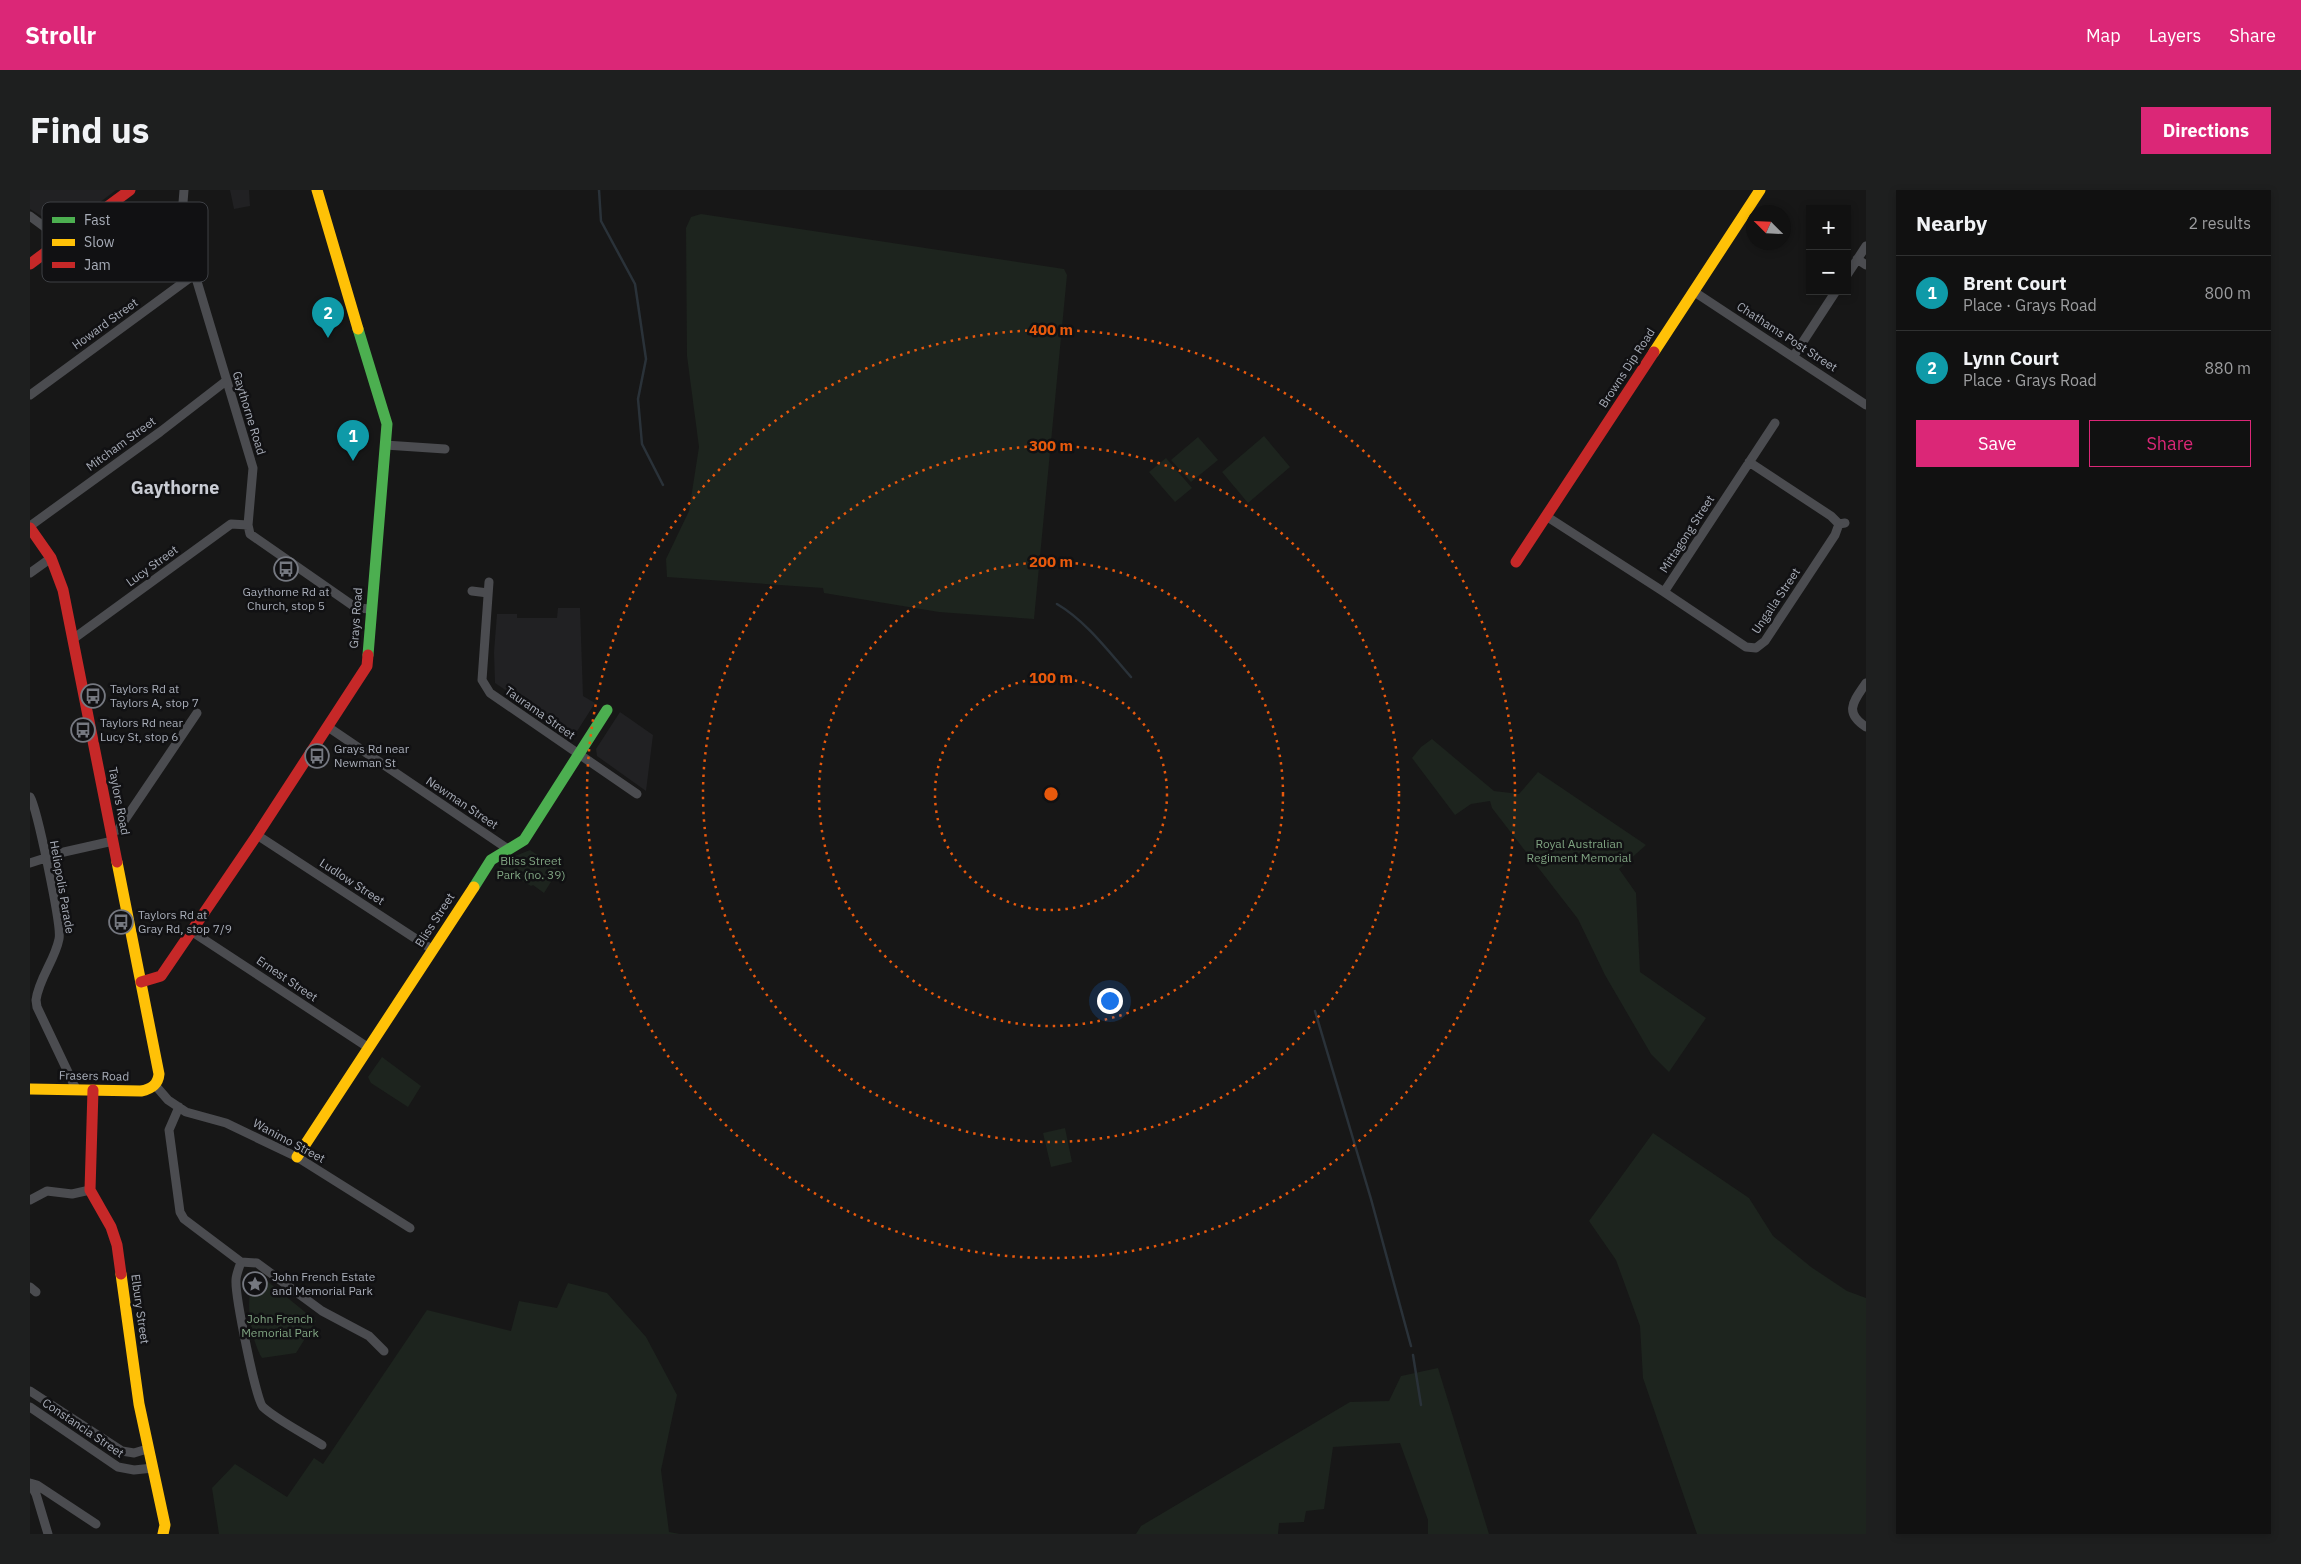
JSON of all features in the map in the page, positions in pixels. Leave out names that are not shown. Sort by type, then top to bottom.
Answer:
[{"type":"street","points":[[114,202],[130,190]]},
{"type":"street","name":"Grays Road","points":[[141,982],[161,976],[258,835],[367,666],[370,609],[387,424],[317,190]]},
{"type":"street","name":"Browns Dip Road","points":[[1516,562],[1760,190]]},
{"type":"street","points":[[30,216],[42,225]]},
{"type":"street","points":[[1851,269],[1866,246]]},
{"type":"street","points":[[30,264],[42,255]]},
{"type":"street","points":[[1857,259],[1866,265]]},
{"type":"street","name":"Howard Street","points":[[30,395],[184,282]]},
{"type":"street","name":"Gaythorne Road","points":[[197,282],[253,468],[248,525]]},
{"type":"street","name":"Chathams Post Street","points":[[1694,291],[1866,405]]},
{"type":"street","points":[[1793,357],[1833,295]]},
{"type":"street","name":"Mitcham Street","points":[[30,527],[226,381]]},
{"type":"street","name":"Mittagong Street","points":[[1546,516],[1664,592],[1775,423]]},
{"type":"street","points":[[385,445],[445,449]]},
{"type":"street","name":"Ungalla Street","points":[[1664,592],[1746,647],[1756,648],[1763,644],[1835,535],[1842,524],[1749,462]]},
{"type":"street","name":"Lucy Street","points":[[73,638],[232,524],[248,525]]},
{"type":"street","points":[[248,525],[250,534],[256,541],[352,605],[358,608],[370,609]]},
{"type":"street","name":"Taylors Road","points":[[30,527],[51,558],[63,590],[158,1065],[159,1080],[155,1085]]},
{"type":"street","points":[[30,573],[51,558]]},
{"type":"street","name":"Taurama Street","points":[[489,582],[482,680],[485,688],[490,694],[637,794]]},
{"type":"street","points":[[472,591],[488,593]]},
{"type":"street","points":[[1866,683],[1854,702],[1852,710],[1855,718],[1866,726]]},
{"type":"street","name":"Bliss Street","points":[[298,1157],[490,860],[498,853],[524,840],[606,710]]},
{"type":"street","points":[[30,863],[112,837],[197,713]]},
{"type":"street","name":"Newman Street","points":[[328,727],[508,849]]},
{"type":"street","name":"Heliopolis Parade","points":[[30,797],[35,809],[46,857],[60,937],[36,1000],[37,1007],[76,1089]]},
{"type":"street","name":"Ludlow Street","points":[[258,835],[433,950]]},
{"type":"street","name":"Ernest Street","points":[[192,931],[368,1048]]},
{"type":"street","name":"Frasers Road","points":[[30,1089],[141,1091],[155,1085]]},
{"type":"street","name":"Wanimo Street","points":[[155,1085],[168,1100],[179,1107],[190,1113],[226,1123],[298,1157],[410,1228]]},
{"type":"street","points":[[30,1200],[47,1191],[72,1194],[90,1190],[92,1090]]},
{"type":"street","points":[[179,1107],[169,1130],[180,1212],[188,1224],[226,1249],[241,1262],[257,1263],[322,1311],[369,1336],[384,1351]]},
{"type":"street","name":"Elbury Street","points":[[90,1190],[111,1228],[117,1245],[147,1449],[165,1525],[163,1534]]},
{"type":"street","points":[[241,1262],[236,1280],[246,1346],[252,1363],[257,1396],[262,1407],[322,1445]]},
{"type":"street","name":"Constancia Street","points":[[30,1391],[122,1451],[134,1453],[147,1449]]},
{"type":"street","name":"Constancia Street","points":[[30,1407],[118,1467],[134,1470],[153,1468]]},
{"type":"street","points":[[30,1483],[37,1485],[96,1524]]},
{"type":"street","points":[[30,1483],[48,1534]]},
{"type":"shaded area","points":[[30,190],[116,190],[100,202],[42,202],[42,217],[30,209]]},
{"type":"shaded area","points":[[230,190],[249,190],[250,206],[234,209]]},
{"type":"shaded area","points":[[558,608],[580,608],[583,696],[595,703],[574,736],[495,683],[494,652],[497,614],[517,614],[517,618],[557,618]]},
{"type":"shaded area","points":[[620,712],[653,735],[646,791],[597,756],[596,749]]},
{"type":"green space","points":[[701,214],[1064,269],[1067,275],[1034,619],[939,612],[824,593],[823,588],[667,577],[666,559],[689,511],[699,447],[687,356],[686,228],[691,217]]},
{"type":"green space","points":[[1264,436],[1290,467],[1248,503],[1222,472]]},
{"type":"green space","points":[[1198,437],[1218,460],[1191,482],[1171,460]]},
{"type":"green space","points":[[1166,458],[1192,488],[1175,502],[1149,472]]},
{"type":"green space","name":"Royal Australian Regiment Memorial","points":[[1432,739],[1494,791],[1519,794],[1538,772],[1646,845],[1619,869],[1636,893],[1640,972],[1706,1018],[1669,1072],[1651,1054],[1605,975],[1578,919],[1492,808],[1490,801],[1471,804],[1455,815],[1412,758],[1421,747]]},
{"type":"green space","name":"Bliss Street Park (no. 39)","points":[[530,850],[559,869],[544,893],[533,885],[531,886],[517,878],[516,880],[497,871],[510,858]]},
{"type":"green space","points":[[382,1057],[421,1086],[408,1107],[371,1083],[368,1077]]},
{"type":"green space","points":[[1065,1128],[1072,1162],[1051,1167],[1043,1133]]},
{"type":"green space","points":[[1653,1133],[1749,1198],[1773,1236],[1811,1267],[1847,1291],[1866,1298],[1866,1534],[1697,1534],[1643,1378],[1640,1326],[1616,1260],[1589,1221]]},
{"type":"green space","name":"John French Memorial Park","points":[[256,1280],[267,1281],[316,1321],[296,1353],[262,1358],[258,1351],[252,1331],[249,1307],[252,1287]]},
{"type":"green space","points":[[568,1283],[607,1293],[646,1337],[677,1395],[661,1470],[669,1532],[680,1534],[219,1534],[212,1488],[235,1464],[287,1497],[314,1458],[323,1464],[427,1310],[511,1331],[519,1301],[557,1308]]},
{"type":"green space","points":[[1438,1368],[1489,1534],[1428,1534],[1428,1520],[1400,1443],[1333,1447],[1324,1509],[1306,1511],[1304,1522],[1279,1523],[1278,1534],[1136,1534],[1141,1526],[1350,1402],[1389,1401],[1401,1376]]},
{"type":"waterway","points":[[599,190],[601,221],[635,284],[646,359],[638,399],[642,444],[663,485]]},
{"type":"waterway","points":[[1057,604],[1078,619],[1106,647],[1131,677]]},
{"type":"waterway","points":[[1315,1011],[1371,1199],[1411,1346]]},
{"type":"waterway","points":[[1413,1355],[1421,1405]]},
{"type":"traffic: fast","points":[[358,329],[387,424],[368,655]]},
{"type":"traffic: fast","points":[[474,887],[491,860],[524,840],[607,710]]},
{"type":"traffic: slow","points":[[317,190],[358,329]]},
{"type":"traffic: slow","points":[[1654,352],[1760,190]]},
{"type":"traffic: slow","points":[[30,1089],[141,1091],[151,1088],[156,1084],[159,1074],[117,862]]},
{"type":"traffic: slow","points":[[297,1157],[474,887]]},
{"type":"traffic: slow","points":[[121,1274],[139,1404],[165,1525],[163,1534]]},
{"type":"traffic: jam","points":[[114,202],[130,190]]},
{"type":"traffic: jam","points":[[30,264],[42,255]]},
{"type":"traffic: jam","points":[[1516,562],[1654,352]]},
{"type":"traffic: jam","points":[[30,528],[51,558],[63,590],[117,862]]},
{"type":"traffic: jam","points":[[141,982],[161,976],[257,835],[367,666],[368,655]]},
{"type":"traffic: jam","points":[[93,1090],[90,1190],[111,1227],[117,1245],[121,1274]]},
{"type":"place","name":"Lynn Court","points":[[328,338]]},
{"type":"place","name":"Brent Court","points":[[353,461]]},
{"type":"place","name":"Gaythorne Rd at Church, stop 5","points":[[286,569]]},
{"type":"place","name":"Taylors Rd at Taylors A, stop 7","points":[[93,696]]},
{"type":"place","name":"Taylors Rd near Lucy St, stop 6","points":[[83,730]]},
{"type":"place","name":"Grays Rd near Newman St","points":[[317,756]]},
{"type":"place","name":"Taylors Rd at Gray Rd, stop 7/9","points":[[121,922]]},
{"type":"place","name":"John French Estate and Memorial Park","points":[[255,1284]]},
{"type":"district","name":"Gaythorne","points":[[175,488]]}]
